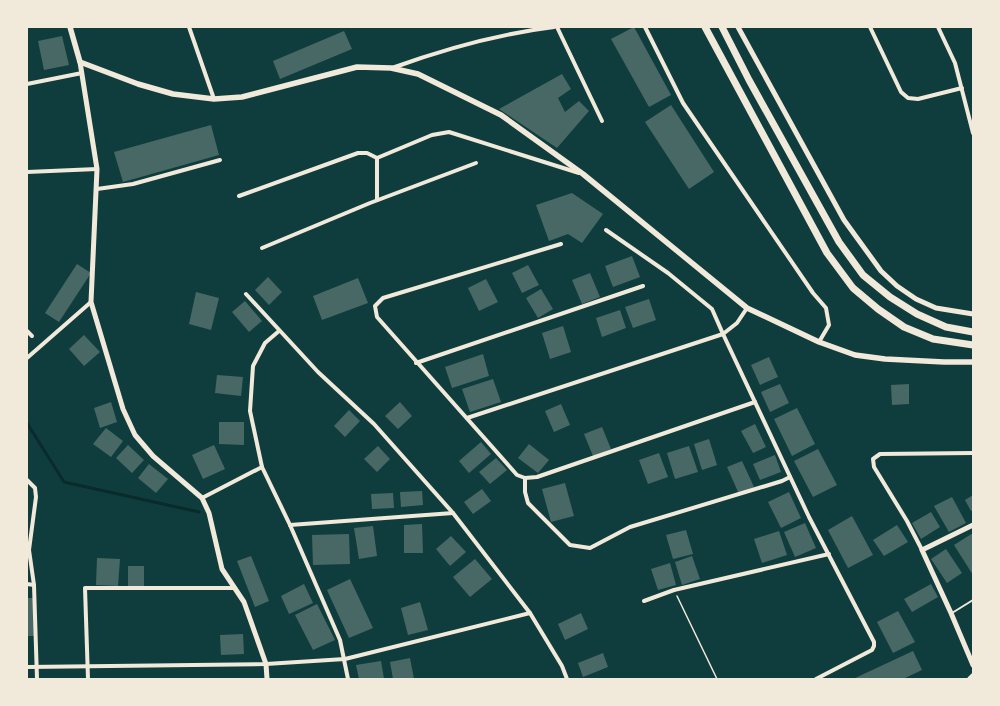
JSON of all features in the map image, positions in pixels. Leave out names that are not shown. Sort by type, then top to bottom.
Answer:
[{"type":"highway","points":[[705,27],[827,253],[853,288],[878,309],[904,327],[933,339],[973,345]]},
{"type":"highway","points":[[722,27],[749,80],[839,242],[863,275],[890,297],[916,314],[946,327],[973,332]]},
{"type":"main road","points":[[70,27],[80,62],[138,84],[172,94],[214,99],[242,97],[357,67],[391,68],[418,74],[501,115],[583,174],[747,308],[819,342],[855,355],[885,359],[973,362]]},
{"type":"main road","points":[[970,679],[973,676]]},
{"type":"street","points":[[188,27],[214,99]]},
{"type":"street","points":[[391,68],[433,53],[527,30],[554,27]]},
{"type":"street","points":[[557,27],[602,121]]},
{"type":"street","points":[[645,27],[683,103],[813,293],[826,308],[829,325],[819,342]]},
{"type":"street","points":[[738,27],[844,220],[881,271],[897,286],[916,299],[936,308],[973,314]]},
{"type":"street","points":[[870,27],[901,92],[908,98],[918,99],[962,88]]},
{"type":"street","points":[[938,27],[955,63],[973,133]]},
{"type":"street","points":[[80,62],[98,169],[92,302],[123,409],[135,435],[153,456],[202,498],[209,513],[222,569],[233,588],[244,602],[266,664],[267,679]]},
{"type":"street","points":[[27,84],[82,74]]},
{"type":"street","points":[[239,196],[358,153],[367,153],[377,158],[432,135],[450,132],[583,174]]},
{"type":"street","points":[[377,158],[377,200]]},
{"type":"street","points":[[96,189],[132,184],[220,160]]},
{"type":"street","points":[[262,248],[377,200],[476,163]]},
{"type":"street","points":[[27,172],[98,169]]},
{"type":"street","points":[[606,230],[668,273],[712,310],[790,477],[874,642],[872,650],[816,679]]},
{"type":"street","points":[[561,244],[383,298],[375,306],[377,317],[517,475],[525,478],[537,477],[755,402]]},
{"type":"street","points":[[416,362],[643,286]]},
{"type":"street","points":[[246,294],[318,372],[374,424],[453,513],[530,613],[562,666],[567,679]]},
{"type":"street","points":[[27,358],[92,302]]},
{"type":"street","points":[[467,418],[722,334],[737,323],[747,308]]},
{"type":"street","points":[[27,330],[32,336]]},
{"type":"street","points":[[279,331],[266,343],[253,366],[250,411],[262,467],[290,525],[340,640],[348,679]]},
{"type":"street","points":[[973,453],[880,454],[873,459],[874,467],[907,521],[922,550],[973,665]]},
{"type":"street","points":[[202,498],[262,467]]},
{"type":"street","points":[[525,478],[525,492],[528,503],[570,545],[590,548],[630,527],[775,483],[790,477]]},
{"type":"street","points":[[27,480],[35,488],[36,497],[28,549],[34,585],[38,667],[37,679]]},
{"type":"street","points":[[290,525],[453,513]]},
{"type":"street","points":[[922,550],[973,525]]},
{"type":"street","points":[[644,601],[674,590],[829,554]]},
{"type":"street","points":[[27,584],[34,585]]},
{"type":"street","points":[[88,679],[85,588],[233,588]]},
{"type":"street","points":[[27,667],[266,664],[345,659],[530,613]]},
{"type":"lane","points":[[951,613],[973,600]]},
{"type":"path","points":[[674,590],[717,679]]},
{"type":"building","points":[[634,27],[671,95],[649,107],[611,39]]},
{"type":"building","points":[[344,31],[352,49],[280,79],[273,61]]},
{"type":"building","points":[[62,36],[69,65],[44,70],[38,41]]},
{"type":"building","points":[[562,74],[571,89],[558,98],[565,112],[579,101],[589,111],[557,148],[499,109]]},
{"type":"building","points":[[671,105],[714,172],[689,189],[645,122]]},
{"type":"building","points":[[211,125],[219,155],[123,182],[114,152]]},
{"type":"building","points":[[572,193],[603,214],[582,243],[568,234],[549,241],[536,205]]},
{"type":"building","points":[[632,256],[640,277],[613,287],[605,266]]},
{"type":"building","points":[[77,264],[91,273],[59,322],[45,313]]},
{"type":"building","points":[[528,265],[539,285],[522,293],[512,273]]},
{"type":"building","points":[[590,273],[600,297],[582,304],[572,280]]},
{"type":"building","points":[[268,277],[282,292],[269,305],[255,290]]},
{"type":"building","points":[[358,278],[368,303],[322,320],[313,296]]},
{"type":"building","points":[[486,279],[498,302],[479,311],[468,288]]},
{"type":"building","points":[[541,289],[553,309],[538,318],[526,298]]},
{"type":"building","points":[[196,292],[219,298],[211,330],[189,324]]},
{"type":"building","points":[[649,299],[656,320],[633,328],[625,307]]},
{"type":"building","points":[[245,301],[262,321],[249,332],[232,312]]},
{"type":"building","points":[[620,310],[626,328],[602,337],[596,318]]},
{"type":"building","points":[[563,326],[571,352],[550,359],[542,333]]},
{"type":"building","points":[[84,335],[100,352],[84,366],[69,349]]},
{"type":"building","points":[[483,354],[489,376],[452,388],[445,367]]},
{"type":"building","points":[[769,357],[778,377],[760,385],[751,365]]},
{"type":"building","points":[[217,375],[243,377],[241,396],[215,393]]},
{"type":"building","points":[[493,379],[501,402],[470,412],[462,389]]},
{"type":"building","points":[[780,384],[789,403],[770,412],[761,392]]},
{"type":"building","points":[[909,384],[909,404],[892,405],[891,385]]},
{"type":"building","points":[[111,402],[117,422],[100,428],[94,408]]},
{"type":"building","points":[[400,402],[412,416],[398,429],[385,416]]},
{"type":"building","points":[[561,404],[570,425],[554,432],[545,411]]},
{"type":"building","points":[[797,408],[815,444],[792,456],[774,419]]},
{"type":"building","points":[[349,410],[360,421],[345,437],[334,426]]},
{"type":"building","points":[[219,422],[244,422],[244,445],[219,444]]},
{"type":"building","points":[[755,424],[766,447],[753,453],[741,431]]},
{"type":"building","points":[[602,427],[611,449],[593,456],[584,434]]},
{"type":"building","points":[[106,428],[123,441],[111,457],[93,444]]},
{"type":"building","points":[[709,439],[717,465],[702,470],[694,444]]},
{"type":"building","points":[[481,442],[491,454],[469,473],[459,461]]},
{"type":"building","points":[[529,444],[549,460],[538,473],[518,458]]},
{"type":"building","points":[[128,445],[144,460],[132,473],[116,458]]},
{"type":"building","points":[[214,445],[225,469],[203,479],[192,455]]},
{"type":"building","points":[[378,446],[390,459],[377,472],[364,459]]},
{"type":"building","points":[[689,446],[698,472],[675,479],[667,453]]},
{"type":"building","points":[[818,449],[837,485],[813,497],[794,461]]},
{"type":"building","points":[[659,453],[668,477],[648,484],[639,460]]},
{"type":"building","points":[[775,455],[781,472],[760,480],[753,464]]},
{"type":"building","points":[[496,458],[507,470],[490,484],[479,472]]},
{"type":"building","points":[[742,461],[754,487],[739,494],[727,467]]},
{"type":"building","points":[[149,464],[168,479],[156,493],[138,478]]},
{"type":"building","points":[[565,483],[574,516],[551,522],[542,489]]},
{"type":"building","points":[[482,489],[491,501],[473,514],[464,502]]},
{"type":"building","points":[[422,491],[423,505],[401,507],[400,492]]},
{"type":"building","points":[[789,492],[801,518],[781,528],[768,502]]},
{"type":"building","points":[[393,493],[394,508],[372,509],[371,494]]},
{"type":"building","points":[[973,495],[973,510],[971,511],[965,500]]},
{"type":"building","points":[[952,497],[966,523],[949,532],[934,506]]},
{"type":"building","points":[[931,512],[940,527],[921,539],[912,523]]},
{"type":"building","points":[[852,516],[873,555],[848,568],[828,530]]},
{"type":"building","points":[[805,523],[816,548],[795,557],[784,532]]},
{"type":"building","points":[[422,524],[423,553],[404,553],[404,525]]},
{"type":"building","points":[[897,525],[908,542],[884,556],[873,540]]},
{"type":"building","points":[[373,526],[377,556],[359,559],[354,528]]},
{"type":"building","points":[[686,530],[693,554],[673,559],[666,535]]},
{"type":"building","points":[[779,531],[787,555],[762,563],[754,539]]},
{"type":"building","points":[[973,533],[973,575],[954,545]]},
{"type":"building","points":[[349,534],[350,564],[313,565],[312,535]]},
{"type":"building","points":[[451,536],[466,552],[450,566],[436,549]]},
{"type":"building","points":[[946,549],[962,573],[947,583],[931,559]]},
{"type":"building","points":[[251,556],[269,601],[255,607],[237,561]]},
{"type":"building","points":[[692,556],[700,579],[682,585],[675,562]]},
{"type":"building","points":[[97,558],[120,559],[118,586],[96,585]]},
{"type":"building","points":[[475,559],[492,579],[470,597],[453,577]]},
{"type":"building","points":[[670,563],[676,585],[658,590],[651,569]]},
{"type":"building","points":[[128,566],[144,566],[144,586],[128,586]]},
{"type":"building","points":[[350,579],[373,628],[349,638],[327,590]]},
{"type":"building","points":[[304,584],[313,603],[289,614],[281,596]]},
{"type":"building","points":[[931,584],[938,597],[912,612],[904,599]]},
{"type":"building","points":[[27,598],[34,598],[34,636],[27,636]]},
{"type":"building","points":[[420,602],[428,630],[408,635],[401,608]]},
{"type":"building","points":[[317,604],[335,640],[313,650],[295,615]]},
{"type":"building","points":[[898,611],[915,642],[893,653],[877,622]]},
{"type":"building","points":[[581,613],[588,629],[565,640],[558,624]]},
{"type":"building","points":[[243,634],[244,654],[221,655],[220,635]]},
{"type":"building","points":[[913,651],[922,670],[903,679],[853,679]]},
{"type":"building","points":[[603,653],[608,667],[583,677],[578,663]]},
{"type":"building","points":[[410,658],[414,679],[393,679],[390,662]]},
{"type":"building","points":[[381,661],[384,679],[359,679],[356,665]]},
{"type":"waterway","points":[[27,423],[64,482],[199,512]]}]
